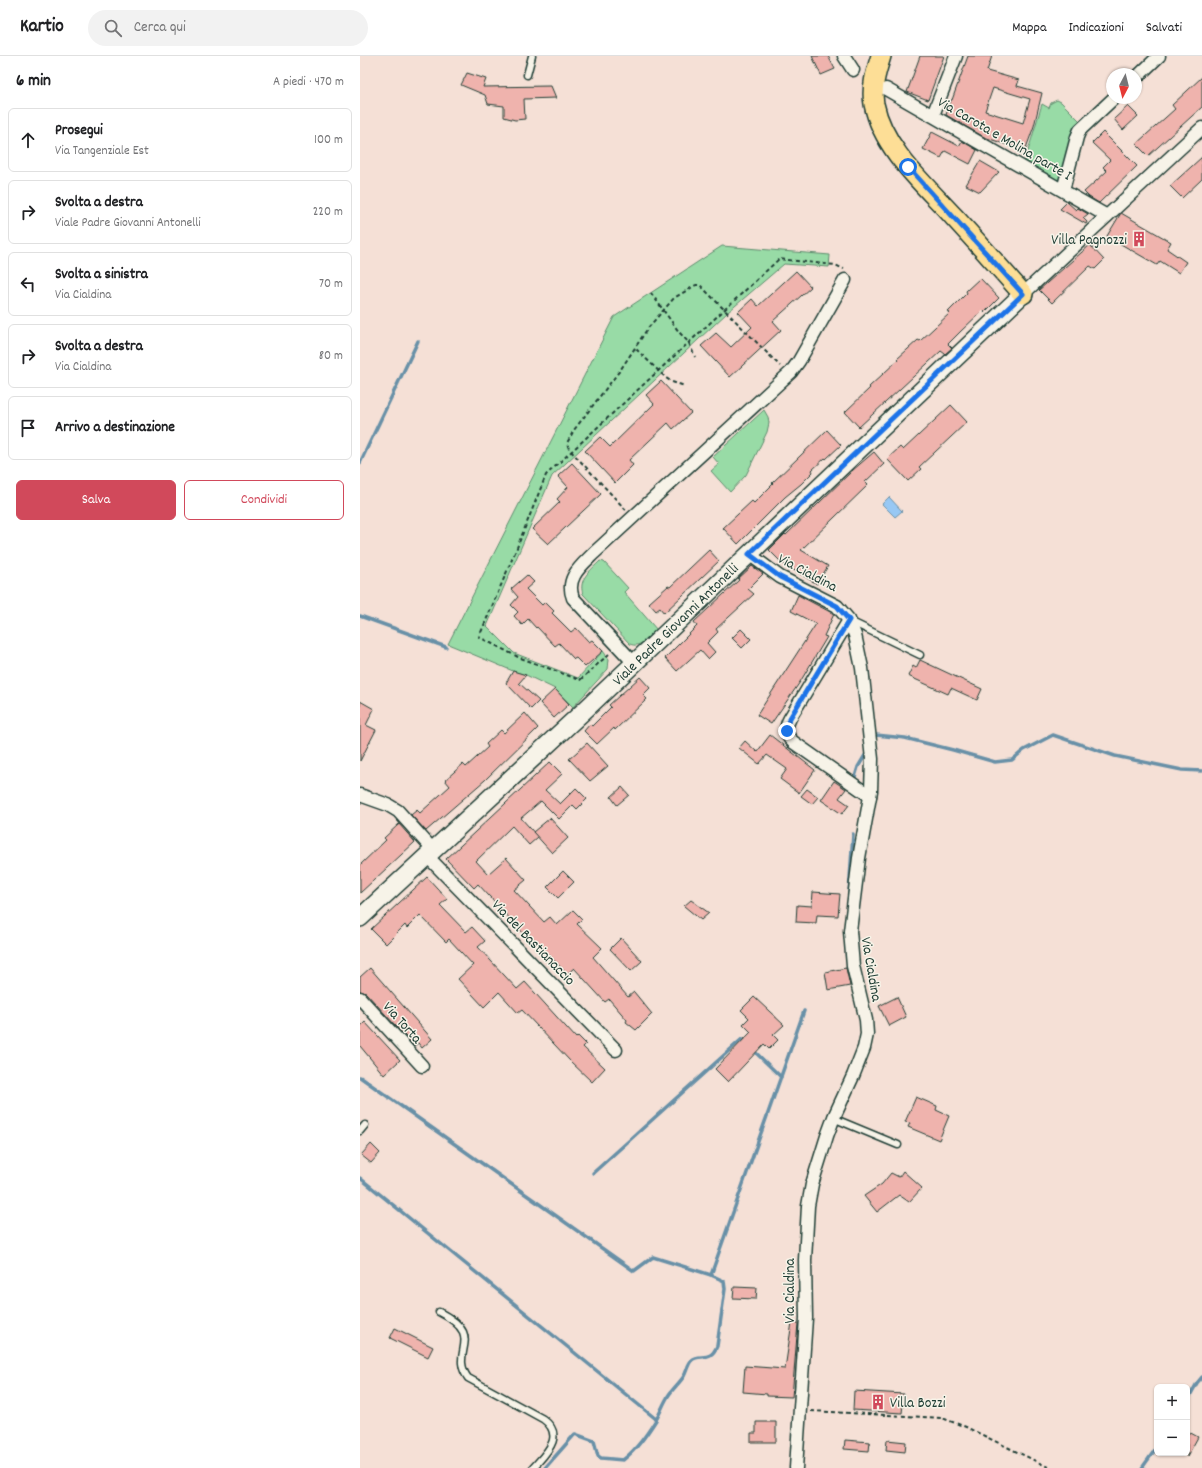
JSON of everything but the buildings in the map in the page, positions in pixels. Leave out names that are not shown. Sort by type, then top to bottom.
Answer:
[{"type":"main road","points":[[881,56],[875,75],[872,93],[876,112],[888,139],[908,167],[1023,294]]},
{"type":"main road","name":"Viale Padre Giovanni Antonelli","points":[[360,918],[431,854],[634,663],[1023,294]]},
{"type":"street","points":[[844,56],[853,70]]},
{"type":"street","points":[[933,115],[956,56]]},
{"type":"street","points":[[1142,72],[1159,56]]},
{"type":"street","name":"Via Carota e Molina parte I","points":[[886,88],[1107,216]]},
{"type":"street","points":[[1063,190],[1080,130],[1108,104]]},
{"type":"street","points":[[1023,294],[1202,128]]},
{"type":"street","points":[[634,663],[573,598],[571,594],[575,574],[578,569],[633,517],[788,374],[799,361],[845,280]]},
{"type":"street","name":"Via Cialdina","points":[[749,554],[780,577],[837,606],[849,620],[855,635],[862,668],[872,759],[870,796],[859,858],[850,931],[853,966],[866,1020],[867,1034],[859,1062],[833,1118],[816,1171],[808,1206],[805,1260],[806,1318],[796,1468]]},
{"type":"street","points":[[849,620],[786,726],[788,736],[793,742],[870,796]]},
{"type":"street","name":"Via del Bastianaccio","points":[[360,795],[388,805],[398,811],[431,854],[616,1050]]},
{"type":"street","name":"Via Torta","points":[[360,998],[422,1066]]},
{"type":"lane","points":[[527,75],[532,56]]},
{"type":"lane","name":"Via Cialdina","points":[[849,620],[920,655]]},
{"type":"lane","points":[[833,1118],[898,1145]]},
{"type":"lane","points":[[360,1131],[365,1125]]},
{"type":"lane","points":[[439,1312],[456,1322],[463,1331],[465,1342],[462,1365],[468,1378],[543,1419],[553,1428],[554,1437],[551,1446],[533,1468]]},
{"type":"path","points":[[618,646],[580,680],[518,658],[479,637],[546,475],[779,259],[835,265],[845,270],[845,280]]},
{"type":"path","points":[[633,517],[572,451],[568,445],[568,438],[636,349],[648,328],[674,298],[699,285],[788,374]]},
{"type":"path","points":[[651,293],[679,332],[689,343],[694,356]]},
{"type":"path","points":[[636,349],[658,371],[672,382],[685,386]]},
{"type":"path","points":[[800,1411],[942,1418],[966,1427],[1050,1468]]},
{"type":"green space","points":[[1057,100],[1061,102],[1080,121],[1073,131],[1060,182],[1025,161],[1042,104],[1049,108],[1051,103]]},
{"type":"green space","points":[[722,246],[830,255],[829,267],[784,264],[728,312],[552,476],[487,626],[514,653],[578,678],[603,651],[609,659],[608,669],[573,707],[555,689],[526,675],[448,644],[614,317]]},
{"type":"green space","points":[[764,410],[768,417],[769,423],[767,432],[746,475],[730,492],[711,471],[719,464],[713,457]]},
{"type":"green space","points":[[600,561],[604,562],[628,588],[624,592],[657,630],[637,645],[630,644],[583,594],[582,584],[586,576]]},
{"type":"water","points":[[889,497],[902,511],[895,517],[882,504]]},
{"type":"waterway","points":[[360,463],[418,341]]},
{"type":"waterway","points":[[360,616],[446,647]]},
{"type":"waterway","points":[[874,739],[876,735],[905,738],[995,762],[1012,760],[1024,750],[1053,735],[1115,756],[1182,770],[1202,771]]},
{"type":"waterway","points":[[854,780],[858,767],[867,752]]},
{"type":"waterway","points":[[849,893],[853,834]]},
{"type":"waterway","points":[[711,1275],[804,1011]]},
{"type":"waterway","points":[[593,1173],[742,1039],[745,1043]]},
{"type":"waterway","points":[[753,1050],[781,1077]]},
{"type":"waterway","points":[[360,1077],[634,1271],[653,1257],[711,1275],[724,1281],[725,1289],[717,1346],[708,1356],[698,1357],[691,1361],[684,1376],[669,1395],[656,1420],[633,1451],[623,1460],[601,1458],[598,1456],[594,1441],[575,1434],[545,1468]]},
{"type":"waterway","points":[[360,1178],[656,1419]]},
{"type":"waterway","points":[[1190,1396],[1202,1377]]},
{"type":"waterway","points":[[1142,1468],[1154,1451]]},
{"type":"place","name":"Villa Pagnozzi","points":[[1139,239]]},
{"type":"place","name":"Villa Bozzi","points":[[878,1402]]},
{"type":"route","points":[[787,731],[786,726],[790,718],[849,620],[837,606],[780,577],[749,554],[1023,294],[908,167]]}]
